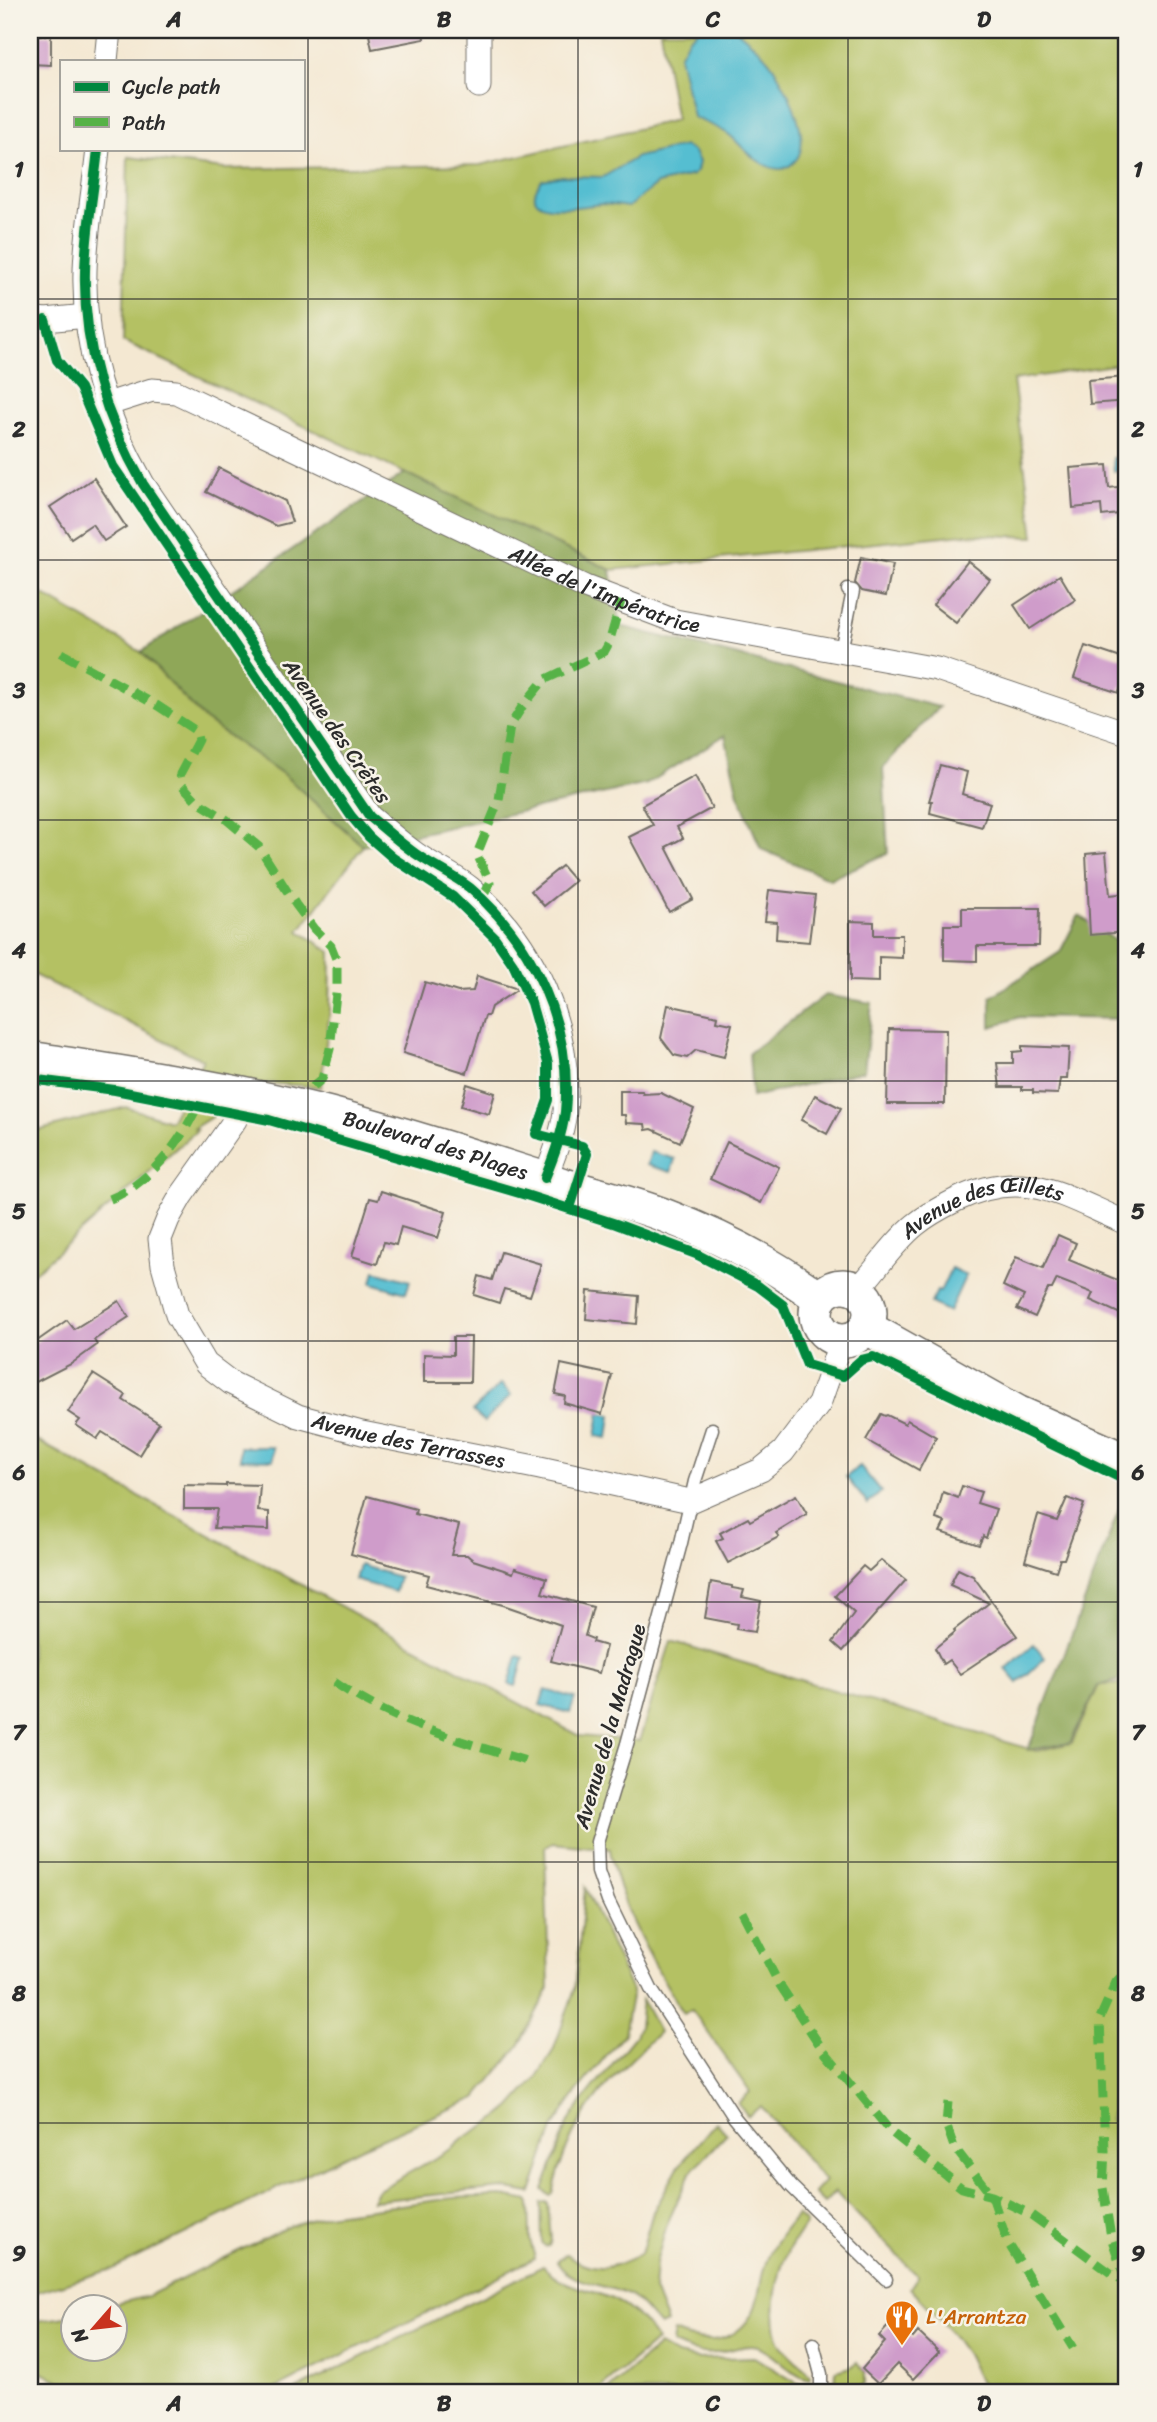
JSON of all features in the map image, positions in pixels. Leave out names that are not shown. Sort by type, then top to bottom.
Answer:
[{"type":"main road","name":"Boulevard des Plages","points":[[30,1058],[244,1095],[325,1113],[428,1141],[665,1216],[714,1237],[786,1274],[819,1298]]},
{"type":"main road","points":[[852,1334],[870,1317],[870,1306],[865,1296],[858,1289],[847,1285],[827,1290],[819,1298],[816,1319],[828,1336],[852,1334],[1127,1461]]},
{"type":"street","points":[[106,60],[108,30]]},
{"type":"street","points":[[479,30],[479,86]]},
{"type":"street","name":"Avenue des Crêtes","points":[[98,150],[85,270],[93,361],[105,405],[143,484],[370,817],[416,854],[469,887],[501,919],[526,951],[547,995],[561,1042],[566,1090],[559,1141],[545,1178]]},
{"type":"street","points":[[30,318],[46,320],[87,316]]},
{"type":"street","name":"Allée de l'Impératrice","points":[[105,405],[152,390],[176,392],[585,587],[675,621],[937,669],[1127,733]]},
{"type":"street","name":"Avenue des Terrasses","points":[[244,1095],[235,1120],[181,1196],[160,1240],[163,1265],[177,1315],[206,1364],[231,1383],[298,1416],[362,1433],[690,1501]]},
{"type":"street","name":"Avenue des Œillets","points":[[858,1289],[914,1226],[944,1206],[976,1190],[1024,1184],[1063,1194],[1127,1223]]},
{"type":"street","points":[[690,1501],[761,1470],[783,1452],[819,1404],[836,1355],[852,1334]]},
{"type":"lane","points":[[841,651],[853,591],[848,590]]},
{"type":"lane","name":"Avenue de la Madrague","points":[[712,1429],[597,1842],[598,1872],[608,1901],[651,1989],[734,2117],[792,2186],[886,2279]]},
{"type":"lane","points":[[813,2344],[821,2374],[821,2392]]},
{"type":"green space","points":[[660,30],[1127,30],[1127,363],[1013,380],[1034,537],[964,534],[611,570],[123,341],[128,157],[224,169],[480,165],[676,120]]},
{"type":"green space","points":[[405,473],[611,570],[620,626],[939,707],[883,767],[888,853],[830,879],[761,849],[738,794],[725,735],[647,784],[363,846],[283,774],[204,719],[141,652]]},
{"type":"green space","points":[[30,587],[141,652],[204,719],[283,774],[363,846],[299,931],[331,952],[330,1009],[321,1087],[266,1083],[194,1128],[197,1130],[30,1276],[30,1133],[126,1107],[170,1121],[203,1060],[30,973]]},
{"type":"green space","points":[[1079,915],[1127,949],[1127,1019],[1020,1017],[991,1027],[991,997],[1060,952]]},
{"type":"green space","points":[[825,995],[872,1003],[864,1071],[752,1097],[749,1053]]},
{"type":"green space","points":[[30,1437],[579,1736],[639,1741],[671,1641],[1036,1751],[1072,1743],[1099,1685],[1127,1684],[1127,2016],[1124,2019],[1110,2119],[1127,2145],[1127,2392],[984,2392],[968,2357],[948,2329],[910,2288],[918,2276],[835,2192],[824,2203],[814,2193],[825,2181],[761,2106],[748,2116],[738,2103],[750,2092],[692,2010],[684,2014],[662,1977],[629,1913],[610,1849],[553,1843],[545,1847],[549,1988],[519,2046],[476,2098],[360,2148],[113,2269],[30,2294]]},
{"type":"green space","points":[[1120,1507],[1127,1510],[1127,1678],[1098,1686],[1070,1743],[1028,1750]]},
{"type":"green space","points":[[585,1887],[632,1991],[624,2034],[577,2091],[553,2128],[531,2193],[502,2188],[372,2201],[377,2191],[453,2148],[464,2138],[496,2119],[511,2107],[535,2080],[553,2051],[575,1989]]},
{"type":"green space","points":[[642,2000],[659,2032],[606,2086],[580,2122],[569,2143],[553,2194],[550,2196],[543,2190],[568,2123],[635,2036]]},
{"type":"green space","points":[[716,2122],[727,2134],[690,2173],[667,2224],[656,2263],[654,2290],[667,2323],[660,2326],[628,2295],[583,2281],[564,2270],[557,2262],[566,2254],[586,2265],[604,2267],[641,2254],[653,2212],[678,2167]]},
{"type":"green space","points":[[502,2196],[529,2201],[530,2240],[535,2258],[269,2392],[83,2392],[30,2367],[30,2322],[60,2318],[60,2362],[130,2362],[130,2300],[148,2296],[289,2226],[326,2215],[453,2198]]},
{"type":"green space","points":[[546,2202],[551,2240],[549,2246],[545,2247],[542,2243],[541,2203]]},
{"type":"green space","points":[[797,2215],[806,2223],[788,2251],[780,2271],[774,2310],[776,2333],[780,2343],[810,2375],[809,2379],[758,2347],[747,2346],[704,2353],[672,2343],[674,2332],[696,2339],[718,2339],[737,2331],[746,2323],[755,2307],[768,2258]]},
{"type":"green space","points":[[543,2266],[573,2286],[622,2304],[641,2320],[657,2340],[596,2392],[292,2392]]},
{"type":"green space","points":[[659,2345],[677,2355],[697,2359],[754,2357],[797,2383],[811,2387],[810,2392],[606,2392]]},
{"type":"green space","points":[[857,2362],[865,2373],[865,2383],[853,2391],[835,2392],[836,2371]]},
{"type":"water","points":[[698,30],[737,30],[773,67],[793,105],[801,131],[800,154],[789,166],[780,169],[766,166],[728,134],[693,117],[679,56],[688,39]]},
{"type":"water","points":[[684,146],[694,152],[699,162],[697,171],[693,175],[657,184],[628,207],[601,204],[567,208],[543,205],[536,200],[535,192],[542,180],[562,176],[603,177],[637,157]]},
{"type":"water","points":[[1127,457],[1127,470],[1114,471],[1113,458]]},
{"type":"water","points":[[651,1152],[675,1159],[671,1172],[647,1165]]},
{"type":"water","points":[[951,1268],[966,1275],[949,1312],[931,1303],[937,1291],[940,1292]]},
{"type":"water","points":[[375,1271],[410,1281],[406,1293],[372,1283]]},
{"type":"water","points":[[501,1384],[511,1395],[484,1422],[473,1411]]},
{"type":"water","points":[[600,1413],[611,1415],[608,1438],[596,1436]]},
{"type":"water","points":[[240,1447],[273,1447],[273,1460],[240,1459]]},
{"type":"water","points":[[860,1466],[881,1492],[868,1504],[846,1477]]},
{"type":"water","points":[[359,1565],[399,1577],[395,1592],[355,1580]]},
{"type":"water","points":[[1034,1644],[1045,1658],[1018,1683],[1006,1669]]},
{"type":"water","points":[[517,1656],[524,1658],[516,1686],[509,1684]]},
{"type":"water","points":[[545,1690],[575,1698],[570,1713],[540,1705]]},
{"type":"building","points":[[368,30],[423,30],[424,39],[372,49]]},
{"type":"building","points":[[30,35],[51,35],[51,65],[30,64]]},
{"type":"building","points":[[1127,377],[1127,401],[1090,404],[1088,380]]},
{"type":"building","points":[[1107,465],[1109,488],[1127,486],[1127,513],[1102,516],[1101,505],[1073,508],[1070,468]]},
{"type":"building","points":[[219,468],[285,501],[292,522],[276,526],[206,492]]},
{"type":"building","points":[[94,478],[126,527],[104,541],[92,524],[71,538],[50,507]]},
{"type":"building","points":[[861,557],[893,564],[886,596],[862,591],[855,583]]},
{"type":"building","points":[[968,561],[990,579],[956,623],[933,605]]},
{"type":"building","points":[[1060,575],[1075,600],[1030,629],[1014,605]]},
{"type":"building","points":[[1085,646],[1127,660],[1127,688],[1121,686],[1119,693],[1074,678]]},
{"type":"building","points":[[940,765],[967,772],[962,794],[990,803],[982,827],[930,813],[932,801],[929,801]]},
{"type":"building","points":[[695,776],[712,808],[677,827],[683,838],[666,847],[693,899],[669,912],[629,837],[653,825],[642,805]]},
{"type":"building","points":[[1106,852],[1110,895],[1127,893],[1127,932],[1090,935],[1086,854]]},
{"type":"building","points":[[562,866],[575,881],[544,906],[531,891]]},
{"type":"building","points":[[769,890],[815,895],[809,942],[776,939],[777,922],[765,921]]},
{"type":"building","points":[[962,908],[1040,908],[1039,946],[977,946],[977,961],[944,960],[944,925],[962,925]]},
{"type":"building","points":[[850,921],[874,922],[874,935],[902,935],[902,958],[879,957],[879,982],[850,981]]},
{"type":"building","points":[[477,976],[518,989],[491,1007],[488,1016],[485,1016],[467,1073],[403,1053],[425,982],[458,992],[473,991]]},
{"type":"building","points":[[668,1005],[718,1016],[717,1021],[732,1024],[724,1057],[696,1050],[687,1058],[674,1055],[661,1038]]},
{"type":"building","points":[[889,1029],[946,1030],[945,1104],[887,1104]]},
{"type":"building","points":[[1022,1046],[1069,1048],[1067,1079],[1060,1079],[1058,1094],[1033,1093],[1033,1090],[1022,1090],[1022,1087],[1000,1087],[997,1063],[1013,1063],[1013,1052],[1022,1051]]},
{"type":"building","points":[[467,1084],[495,1093],[489,1114],[461,1106]]},
{"type":"building","points":[[620,1091],[661,1093],[694,1109],[680,1142],[652,1129],[646,1130],[645,1124],[626,1123],[625,1115],[620,1115]]},
{"type":"building","points":[[815,1095],[841,1108],[827,1134],[801,1120]]},
{"type":"building","points":[[727,1142],[779,1167],[761,1203],[710,1179]]},
{"type":"building","points":[[381,1191],[446,1212],[438,1238],[401,1227],[396,1245],[384,1242],[377,1264],[352,1256],[370,1198],[378,1200]]},
{"type":"building","points":[[1058,1235],[1076,1243],[1069,1260],[1127,1284],[1127,1317],[1090,1300],[1093,1293],[1057,1279],[1052,1289],[1048,1289],[1035,1317],[1017,1309],[1024,1296],[1003,1286],[1016,1257],[1043,1268]]},
{"type":"building","points":[[501,1252],[541,1264],[530,1296],[504,1289],[499,1303],[474,1295],[479,1276],[492,1280]]},
{"type":"building","points":[[588,1291],[639,1296],[637,1324],[586,1319]]},
{"type":"building","points":[[119,1301],[129,1317],[94,1340],[97,1345],[71,1364],[30,1385],[30,1346],[67,1320],[74,1329]]},
{"type":"building","points":[[453,1337],[471,1337],[470,1382],[424,1382],[424,1354],[453,1355]]},
{"type":"building","points":[[561,1364],[612,1375],[602,1414],[564,1403],[565,1396],[555,1394]]},
{"type":"building","points":[[93,1374],[126,1395],[123,1400],[159,1423],[139,1455],[102,1432],[97,1439],[76,1425],[80,1420],[68,1412]]},
{"type":"building","points":[[881,1414],[905,1424],[907,1420],[936,1437],[919,1470],[866,1440]]},
{"type":"building","points":[[184,1485],[260,1485],[258,1511],[269,1512],[269,1530],[214,1528],[217,1509],[184,1509]]},
{"type":"building","points":[[962,1486],[981,1492],[977,1503],[996,1509],[986,1538],[983,1536],[979,1545],[940,1532],[945,1522],[936,1519],[943,1492],[958,1498]]},
{"type":"building","points":[[796,1495],[807,1514],[776,1533],[779,1537],[728,1563],[716,1541],[723,1538],[720,1533],[748,1518],[750,1521]]},
{"type":"building","points":[[367,1496],[416,1509],[415,1514],[459,1525],[451,1555],[467,1555],[473,1560],[513,1573],[515,1568],[547,1578],[542,1593],[593,1607],[585,1636],[593,1639],[592,1642],[606,1646],[599,1673],[551,1661],[561,1625],[503,1605],[426,1585],[429,1575],[351,1554]]},
{"type":"building","points":[[1067,1498],[1084,1504],[1064,1559],[1060,1559],[1056,1571],[1025,1561],[1038,1515],[1057,1521]]},
{"type":"building","points":[[881,1560],[906,1580],[843,1651],[833,1642],[854,1613],[835,1596],[863,1566],[869,1571]]},
{"type":"building","points":[[958,1569],[973,1576],[1017,1636],[960,1674],[949,1660],[943,1664],[935,1648],[989,1603],[950,1585]]},
{"type":"building","points":[[711,1582],[744,1590],[742,1597],[761,1601],[755,1632],[736,1629],[737,1624],[705,1618]]},
{"type":"building","points":[[894,2320],[913,2338],[918,2332],[939,2352],[913,2379],[897,2364],[878,2384],[862,2369],[885,2342],[879,2336]]},
{"type":"marked path","points":[[482,899],[490,883],[477,854],[499,800],[510,726],[544,680],[604,652],[621,601]]},
{"type":"marked path","points":[[61,653],[158,706],[196,731],[198,740],[180,774],[182,785],[198,802],[226,819],[259,847],[296,905],[331,946],[337,961],[337,985],[330,1049],[322,1079],[310,1089]]},
{"type":"marked path","points":[[110,1199],[138,1183],[162,1160],[183,1133],[198,1105]]},
{"type":"marked path","points":[[334,1682],[403,1719],[451,1738],[526,1761]]},
{"type":"marked path","points":[[742,1912],[778,1982],[821,2047],[891,2132],[962,2188],[992,2196],[1030,2214],[1127,2285]]},
{"type":"marked path","points":[[1127,1970],[1116,1982],[1100,2018],[1105,2151],[1103,2188],[1111,2237],[1127,2284]]},
{"type":"marked path","points":[[948,2102],[946,2124],[954,2147],[992,2196],[1008,2243],[1073,2348]]},
{"type":"cycle path","points":[[98,150],[87,240],[85,299],[92,354],[107,408],[118,434],[143,484],[370,817],[416,854],[470,888],[493,910],[530,960],[555,1018],[563,1049],[566,1080],[562,1129],[545,1178]]},
{"type":"cycle path","points":[[45,320],[57,360],[80,388],[113,466],[351,816],[369,837],[393,858],[453,897],[495,938],[513,964],[531,1003],[548,1063],[548,1100],[536,1134],[582,1146],[587,1154],[570,1208]]},
{"type":"cycle path","points":[[30,1079],[115,1090],[269,1120],[616,1224],[696,1254],[758,1286],[783,1305],[807,1365],[843,1376],[861,1360],[873,1357],[1127,1481]]},
{"type":"place","name":"L'Arrantza","points":[[902,2347]]}]
